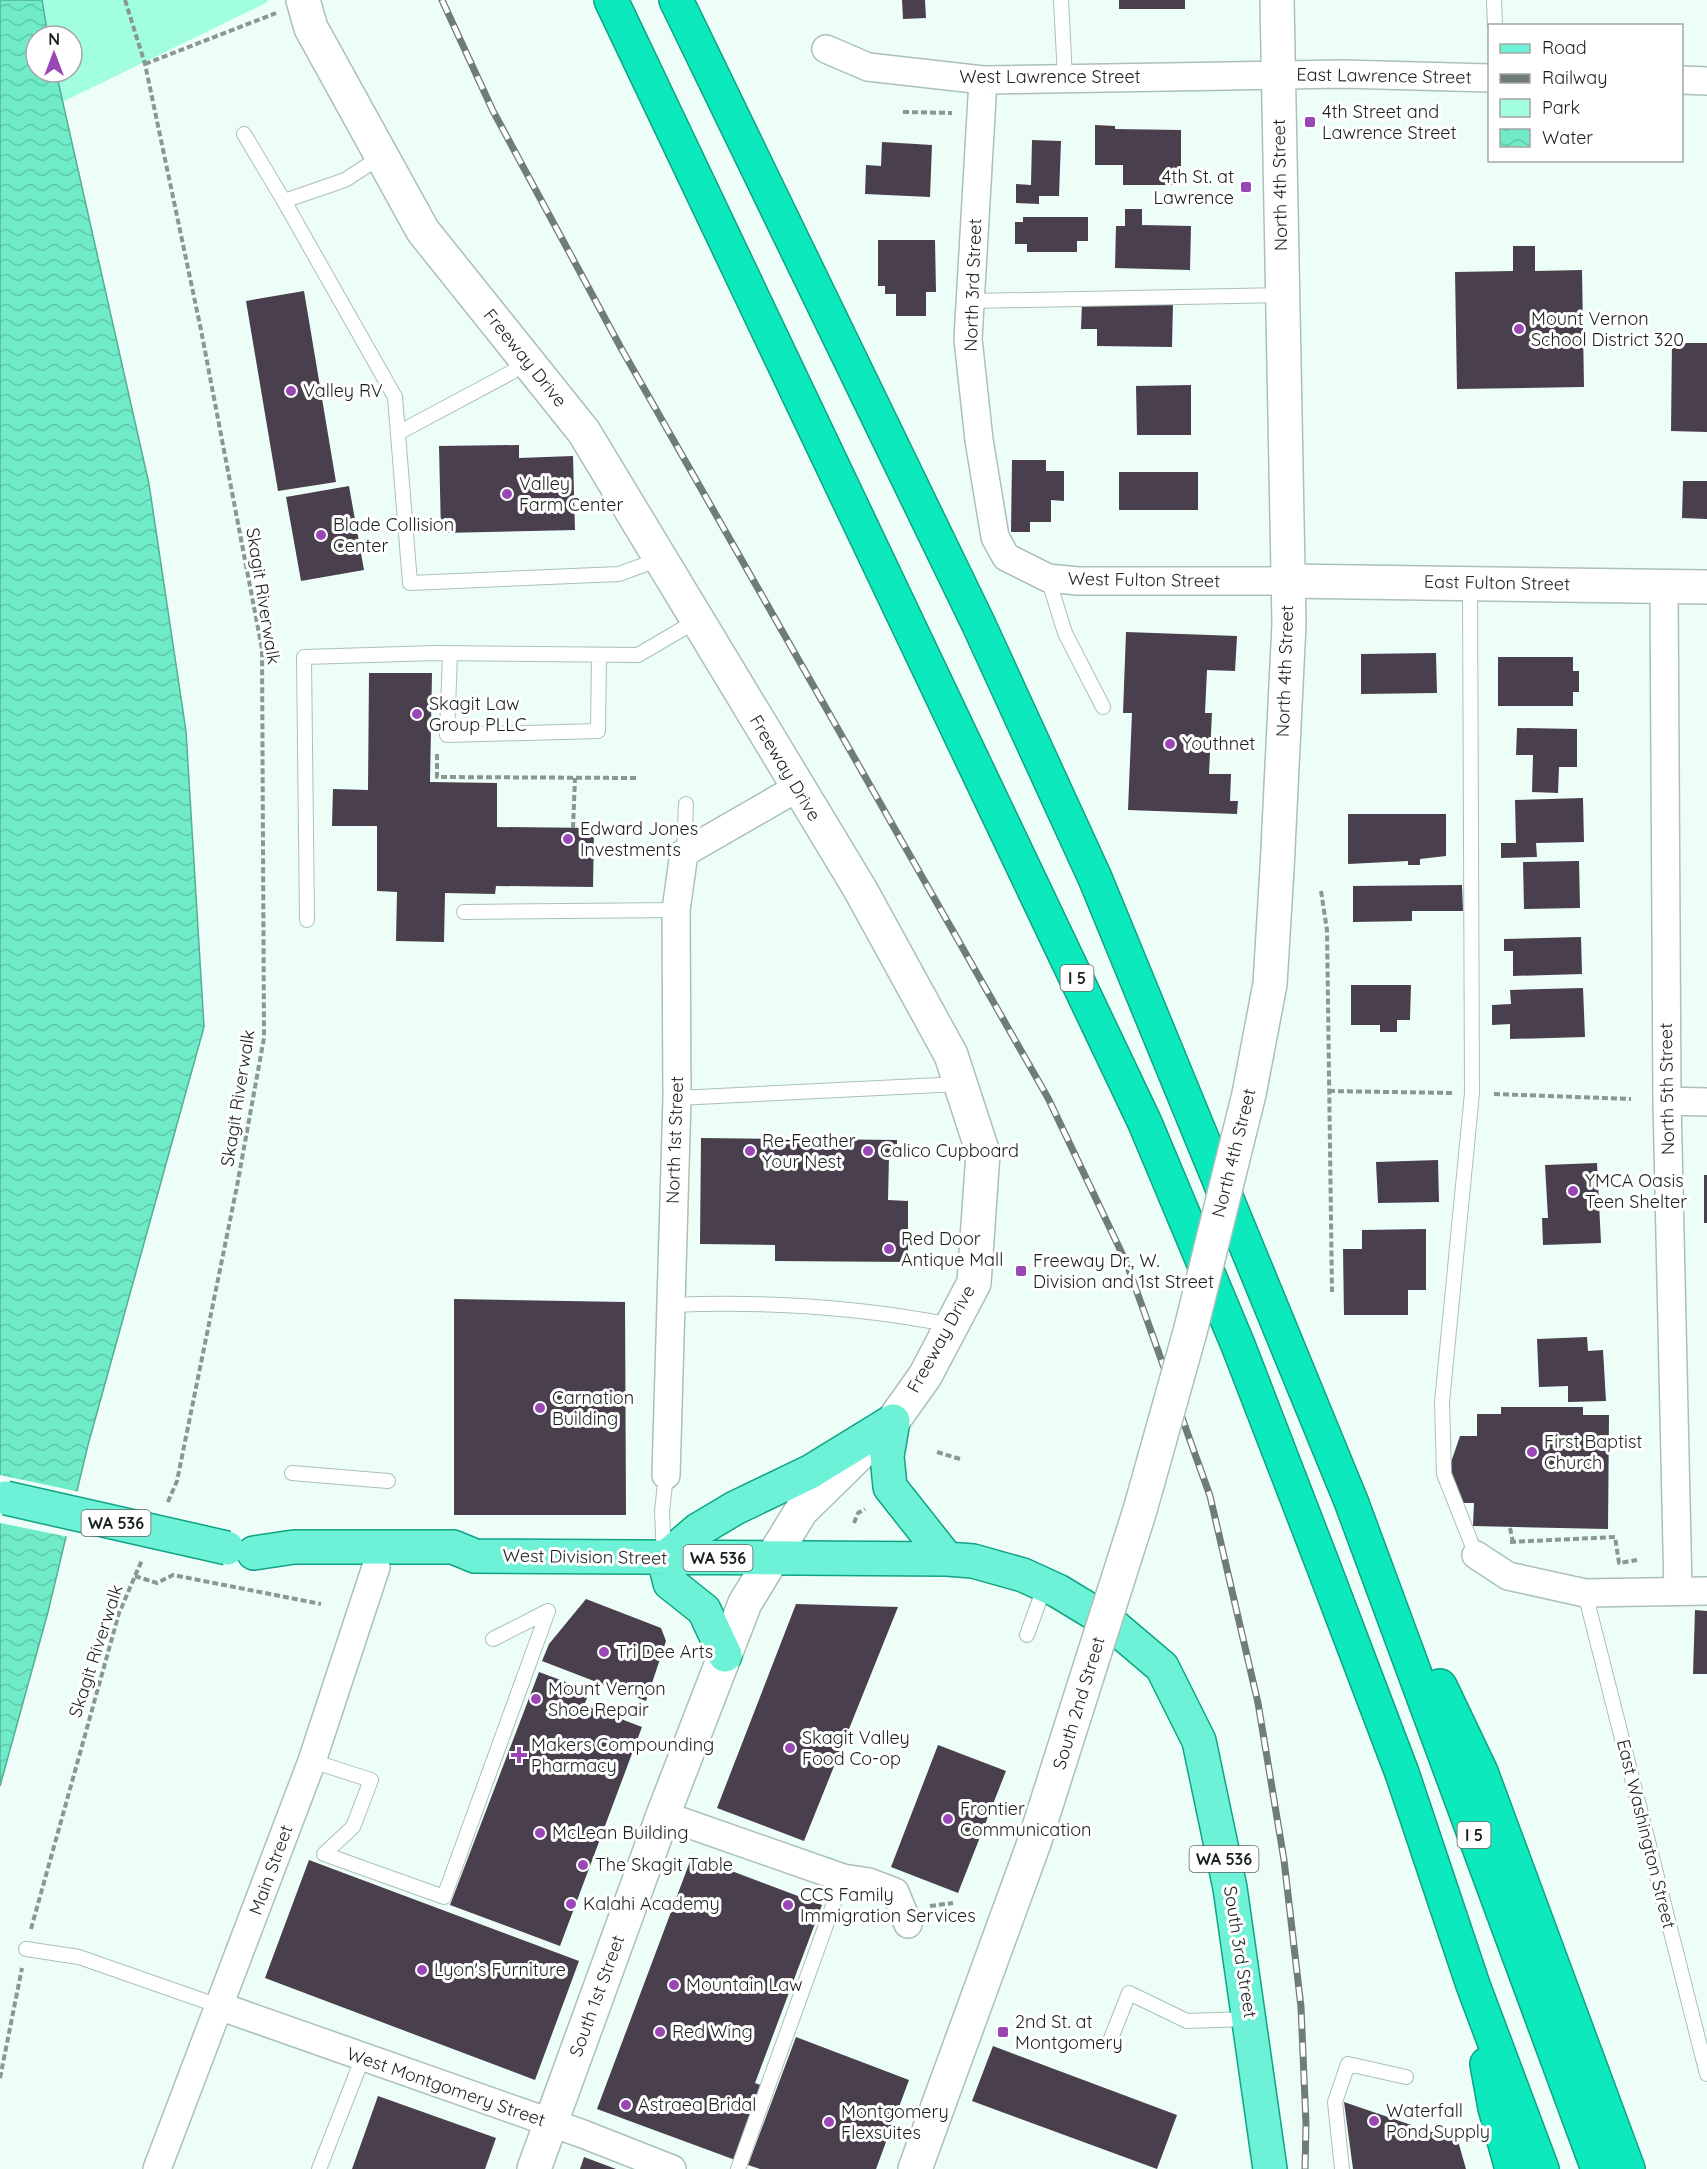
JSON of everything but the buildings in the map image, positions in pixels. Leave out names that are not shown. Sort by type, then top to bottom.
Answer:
[{"type":"highway","name":"I 5","points":[[612,0],[1145,1123],[1238,1345],[1402,1773],[1473,1985],[1542,2169]]},
{"type":"highway","name":"I 5","points":[[676,0],[978,622],[1095,878],[1351,1501],[1598,2169]]},
{"type":"highway","points":[[1351,1501],[1481,1772],[1628,2169]]},
{"type":"highway","points":[[1473,1985],[1495,2108],[1512,2169]]},
{"type":"main road","points":[[725,1655],[704,1610],[670,1583],[664,1558],[698,1530],[735,1508],[810,1472],[893,1421]]},
{"type":"main road","points":[[893,1421],[887,1456],[890,1487],[947,1558]]},
{"type":"main road","name":"West Division Street","points":[[0,1497],[240,1551],[291,1566],[453,1568],[475,1556]]},
{"type":"main road","name":"West Division Street","points":[[240,1551],[294,1547],[453,1547],[475,1556],[947,1558]]},
{"type":"main road","name":"South 3rd Street","points":[[947,1558],[973,1561],[1045,1585],[1109,1622],[1162,1667],[1199,1741],[1230,1888],[1270,2169]]},
{"type":"street","name":"North 4th Street","points":[[1190,1332],[1249,1094],[1270,984],[1289,624],[1277,0]]},
{"type":"street","name":"Freeway Drive","points":[[291,6],[311,28],[423,231],[584,432],[696,621],[866,899],[951,1055],[983,1153],[974,1282],[953,1326],[925,1376],[893,1421],[801,1511],[771,1558]]},
{"type":"street","name":"West Lawrence Street","points":[[826,49],[868,67],[983,80],[1278,75]]},
{"type":"street","name":"East Lawrence Street","points":[[1278,75],[1488,78]]},
{"type":"street","name":"North 3rd Street","points":[[983,80],[969,339],[980,440],[995,537],[1006,557]]},
{"type":"street","points":[[1683,80],[1707,81]]},
{"type":"street","name":"West Fulton Street","points":[[1006,557],[1048,578],[1078,581],[1287,581]]},
{"type":"street","name":"East Fulton Street","points":[[1287,581],[1707,587]]},
{"type":"street","name":"North 5th Street","points":[[1664,586],[1667,1101],[1678,1591]]},
{"type":"street","points":[[684,853],[797,788]]},
{"type":"street","name":"North 1st Street","points":[[666,1475],[677,1098],[676,910],[684,853]]},
{"type":"street","points":[[1667,1101],[1707,1102]]},
{"type":"street","name":"South 2nd Street","points":[[915,2169],[1034,1844],[1140,1510],[1190,1332]]},
{"type":"street","points":[[1476,1555],[1508,1576],[1585,1593],[1707,1591]]},
{"type":"street","name":"South 1st Street","points":[[534,2169],[663,1815],[745,1603],[771,1558]]},
{"type":"street","name":"Main Street","points":[[157,2169],[312,1761],[376,1567]]},
{"type":"street","points":[[663,1815],[843,1878],[869,1882],[895,1892],[917,1915]]},
{"type":"street","name":"West Montgomery Street","points":[[219,2006],[550,2123],[672,2169]]},
{"type":"lane","points":[[1061,0],[1065,78]]},
{"type":"lane","points":[[1494,0],[1495,24]]},
{"type":"lane","points":[[244,134],[395,397],[410,583],[619,574],[660,559]]},
{"type":"lane","points":[[284,201],[345,180],[382,156]]},
{"type":"lane","points":[[971,301],[1282,295]]},
{"type":"lane","points":[[398,433],[512,372],[526,360]]},
{"type":"lane","points":[[1048,578],[1065,633],[1103,707]]},
{"type":"lane","points":[[1470,583],[1472,1093],[1442,1402],[1444,1474],[1476,1555]]},
{"type":"lane","points":[[307,920],[304,657],[450,654],[638,655],[696,621]]},
{"type":"lane","points":[[450,654],[447,735],[598,731],[600,656]]},
{"type":"lane","points":[[684,853],[686,804]]},
{"type":"lane","points":[[464,912],[676,910]]},
{"type":"lane","points":[[677,1098],[960,1084]]},
{"type":"lane","points":[[671,1305],[701,1304],[876,1311],[953,1326]]},
{"type":"lane","points":[[292,1473],[388,1481]]},
{"type":"lane","name":"North 1st Street","points":[[664,1558],[662,1511],[666,1475]]},
{"type":"lane","points":[[1027,1635],[1045,1585]]},
{"type":"lane","name":"East Washington Street","points":[[1585,1593],[1707,2074]]},
{"type":"lane","points":[[312,1761],[371,1780],[353,1827],[324,1854],[444,1897],[548,1611],[493,1639]]},
{"type":"lane","points":[[738,2169],[843,1878]]},
{"type":"lane","points":[[26,1948],[79,1957],[126,1971],[219,2006]]},
{"type":"lane","points":[[1110,2041],[1129,1993],[1187,2021],[1250,2019]]},
{"type":"lane","points":[[319,2169],[363,2057]]},
{"type":"lane","points":[[1342,2169],[1335,2102],[1348,2064],[1406,2077]]},
{"type":"path","name":"Skagit Riverwalk","points":[[125,0],[145,64],[210,376],[262,661],[264,1038],[237,1186],[179,1470],[163,1513]]},
{"type":"path","points":[[145,64],[291,6]]},
{"type":"path","points":[[903,112],[962,113]]},
{"type":"path","points":[[573,828],[575,778]]},
{"type":"path","points":[[1321,891],[1327,930],[1332,1292]]},
{"type":"path","points":[[1329,1091],[1453,1093]]},
{"type":"path","points":[[1491,1094],[1631,1099]]},
{"type":"path","points":[[937,1452],[960,1459]]},
{"type":"path","points":[[853,1506],[858,1513]]},
{"type":"path","points":[[854,1523],[858,1513],[865,1509]]},
{"type":"path","points":[[1510,1528],[1513,1542],[1615,1537],[1619,1563]]},
{"type":"path","name":"Skagit Riverwalk","points":[[0,2078],[26,1948],[96,1692],[119,1613],[144,1555]]},
{"type":"path","points":[[135,1576],[156,1583],[173,1575],[321,1604]]},
{"type":"path","points":[[917,1915],[953,1903]]},
{"type":"green space","points":[[29,0],[267,0],[268,2],[50,108],[45,84],[84,84],[84,24],[34,24]]},
{"type":"water","points":[[0,0],[42,0],[46,24],[24,24],[24,84],[59,84],[149,484],[186,731],[204,1027],[88,1445],[48,1612],[0,1786]]},
{"type":"pier","points":[[0,1475],[80,1492],[69,1537],[0,1523]]},
{"type":"railway","points":[[442,0],[493,111],[621,348],[1048,1098],[1127,1264],[1210,1496],[1258,1703],[1284,1860],[1301,2007],[1306,2124],[1305,2169]]},
{"type":"place","name":"4th Street and Lawrence Street","points":[[1310,122]]},
{"type":"place","name":"4th St. at Lawrence","points":[[1246,187]]},
{"type":"place","name":"Mount Vernon School District 320","points":[[1519,329]]},
{"type":"place","name":"Valley RV","points":[[291,391]]},
{"type":"place","name":"Valley Farm Center","points":[[507,494]]},
{"type":"place","name":"Blade Collision Center","points":[[321,535]]},
{"type":"place","name":"Skagit Law Group PLLC","points":[[417,714]]},
{"type":"place","name":"Youthnet","points":[[1170,744]]},
{"type":"place","name":"Edward Jones Investments","points":[[568,839]]},
{"type":"place","name":"Re-Feather Your Nest","points":[[750,1151]]},
{"type":"place","name":"Calico Cupboard","points":[[868,1151]]},
{"type":"place","name":"YMCA Oasis Teen Shelter","points":[[1573,1191]]},
{"type":"place","name":"Red Door Antique Mall","points":[[889,1249]]},
{"type":"place","name":"Freeway Dr., W. Division and 1st Street","points":[[1021,1271]]},
{"type":"place","name":"Carnation Building","points":[[540,1408]]},
{"type":"place","name":"First Baptist Church","points":[[1532,1452]]},
{"type":"place","name":"Tri Dee Arts","points":[[604,1652]]},
{"type":"place","name":"Mount Vernon Shoe Repair","points":[[536,1699]]},
{"type":"place","name":"Skagit Valley Food Co-op","points":[[790,1748]]},
{"type":"place","name":"Makers Compounding Pharmacy","points":[[519,1755]]},
{"type":"place","name":"Frontier Communication","points":[[948,1819]]},
{"type":"place","name":"McLean Building","points":[[540,1833]]},
{"type":"place","name":"The Skagit Table","points":[[583,1865]]},
{"type":"place","name":"Kalahi Academy","points":[[571,1904]]},
{"type":"place","name":"CCS Family Immigration Services","points":[[788,1905]]},
{"type":"place","name":"Lyon's Furniture","points":[[422,1970]]},
{"type":"place","name":"Mountain Law","points":[[674,1985]]},
{"type":"place","name":"Red Wing","points":[[660,2032]]},
{"type":"place","name":"2nd St. at Montgomery","points":[[1003,2032]]},
{"type":"place","name":"Astraea Bridal","points":[[626,2105]]},
{"type":"place","name":"Waterfall Pond Supply","points":[[1374,2121]]},
{"type":"place","name":"Montgomery Flexsuites","points":[[829,2122]]}]
